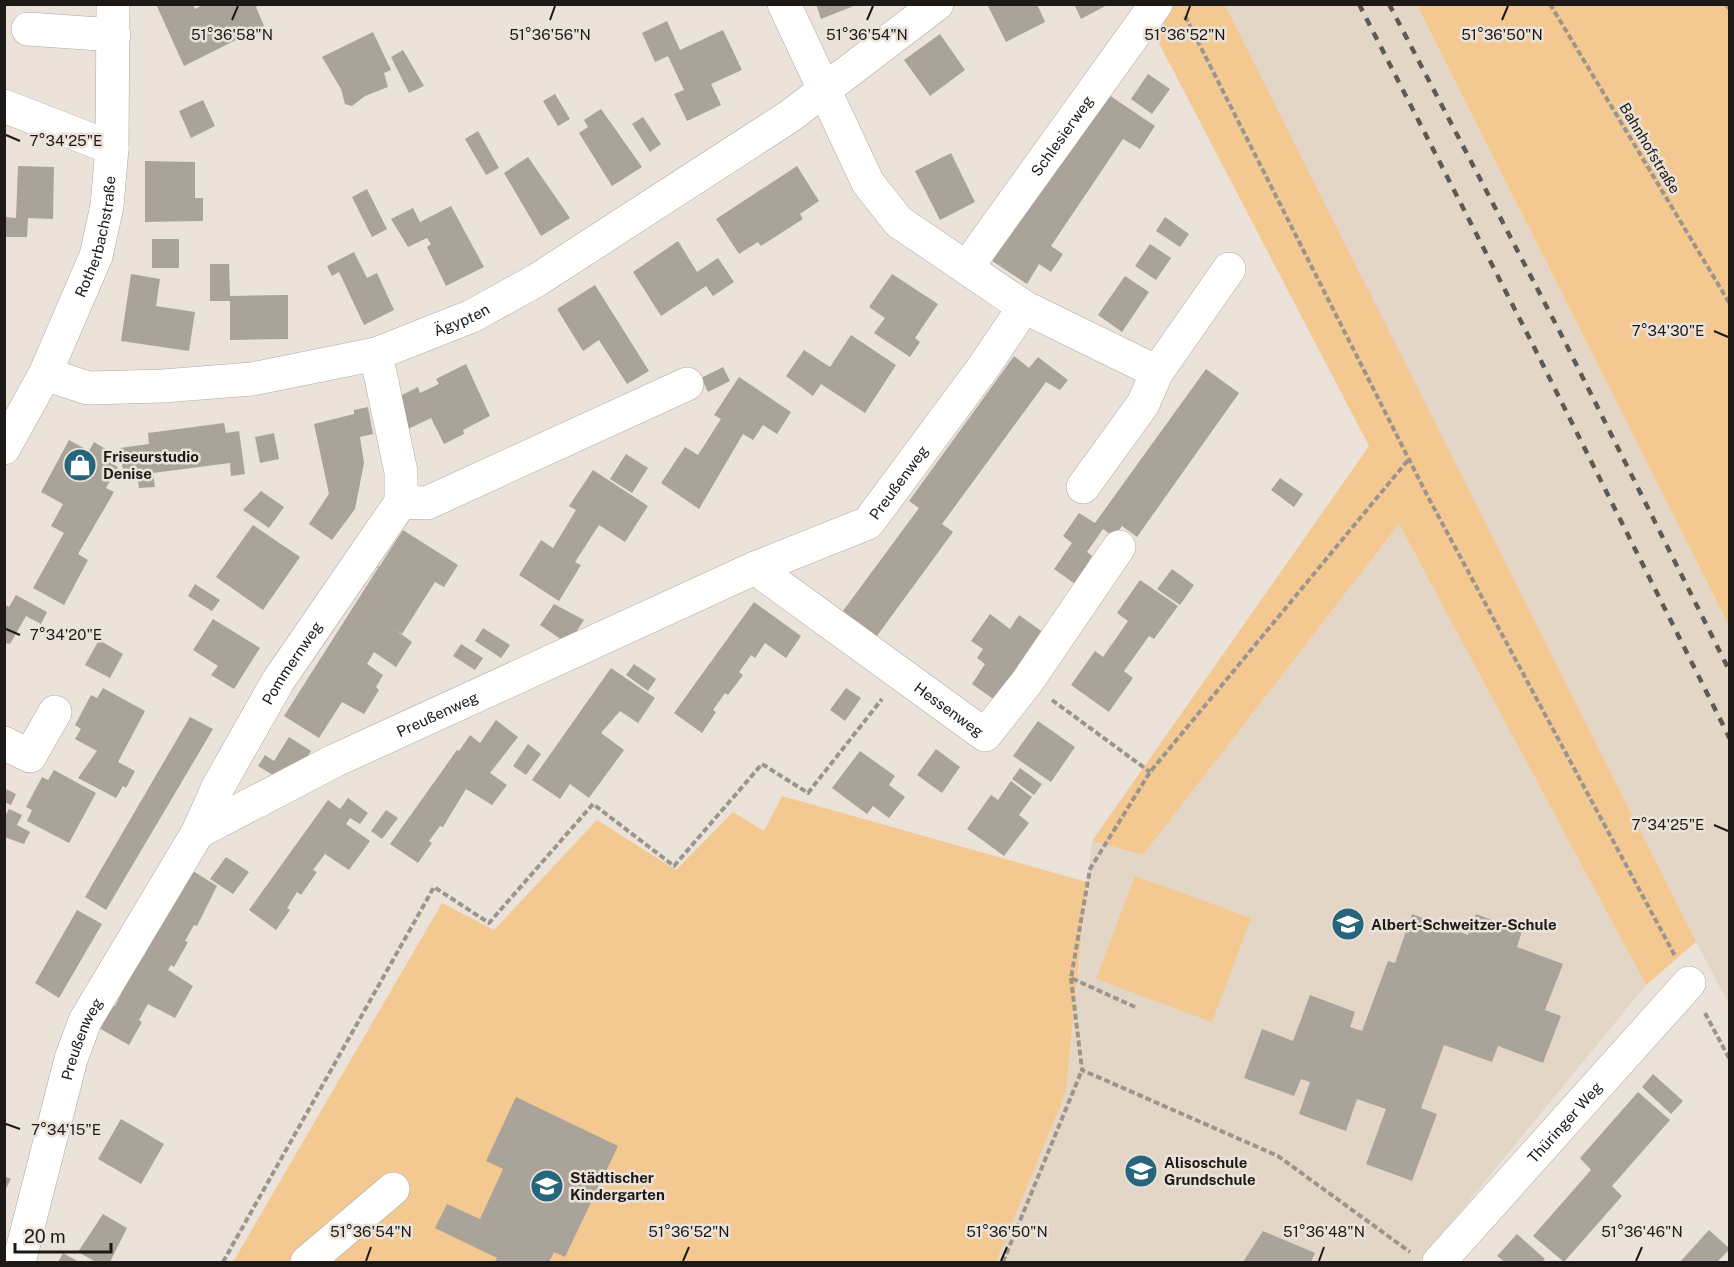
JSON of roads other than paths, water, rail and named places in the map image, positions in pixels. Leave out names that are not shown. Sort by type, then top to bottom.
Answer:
[{"type":"street","points":[[784,4],[868,183],[899,222],[1024,307],[1157,372]]},
{"type":"street","name":"Ägypten","points":[[45,374],[88,388],[163,386],[252,379],[376,354],[471,316],[537,280],[824,93],[937,4]]},
{"type":"street","name":"Schlesierweg","points":[[967,267],[1170,10]]},
{"type":"street","points":[[28,30],[113,20]]},
{"type":"street","name":"Rotherbachstraße","points":[[4,448],[13,413],[45,374],[96,256],[107,206],[112,148],[113,20]]},
{"type":"street","points":[[4,106],[112,148]]},
{"type":"street","points":[[1083,487],[1143,404],[1157,372],[1229,269]]},
{"type":"street","name":"Preußenweg","points":[[19,1263],[70,1059],[85,1022],[198,832],[334,761],[755,568],[868,523],[985,365],[1024,307]]},
{"type":"street","points":[[376,354],[401,472],[401,502],[427,503],[687,384]]},
{"type":"street","name":"Pommernweg","points":[[198,832],[218,787],[278,681],[401,502]]},
{"type":"street","name":"Hessenweg","points":[[755,568],[985,735],[1027,682],[1119,547]]},
{"type":"street","points":[[4,743],[30,756],[55,712]]},
{"type":"street","name":"Thüringer Weg","points":[[1428,1259],[1689,983]]},
{"type":"street","points":[[307,1263],[393,1189]]},
{"type":"railway","points":[[1359,4],[1730,739]]},
{"type":"railway","points":[[1389,4],[1564,340],[1730,672]]},
{"type":"place","name":"Friseurstudio Denise","points":[[80,465]]},
{"type":"place","name":"Albert-Schweitzer-Schule","points":[[1348,924]]},
{"type":"place","name":"Alisoschule Grundschule","points":[[1141,1171]]},
{"type":"place","name":"Städtischer Kindergarten","points":[[547,1186]]}]
